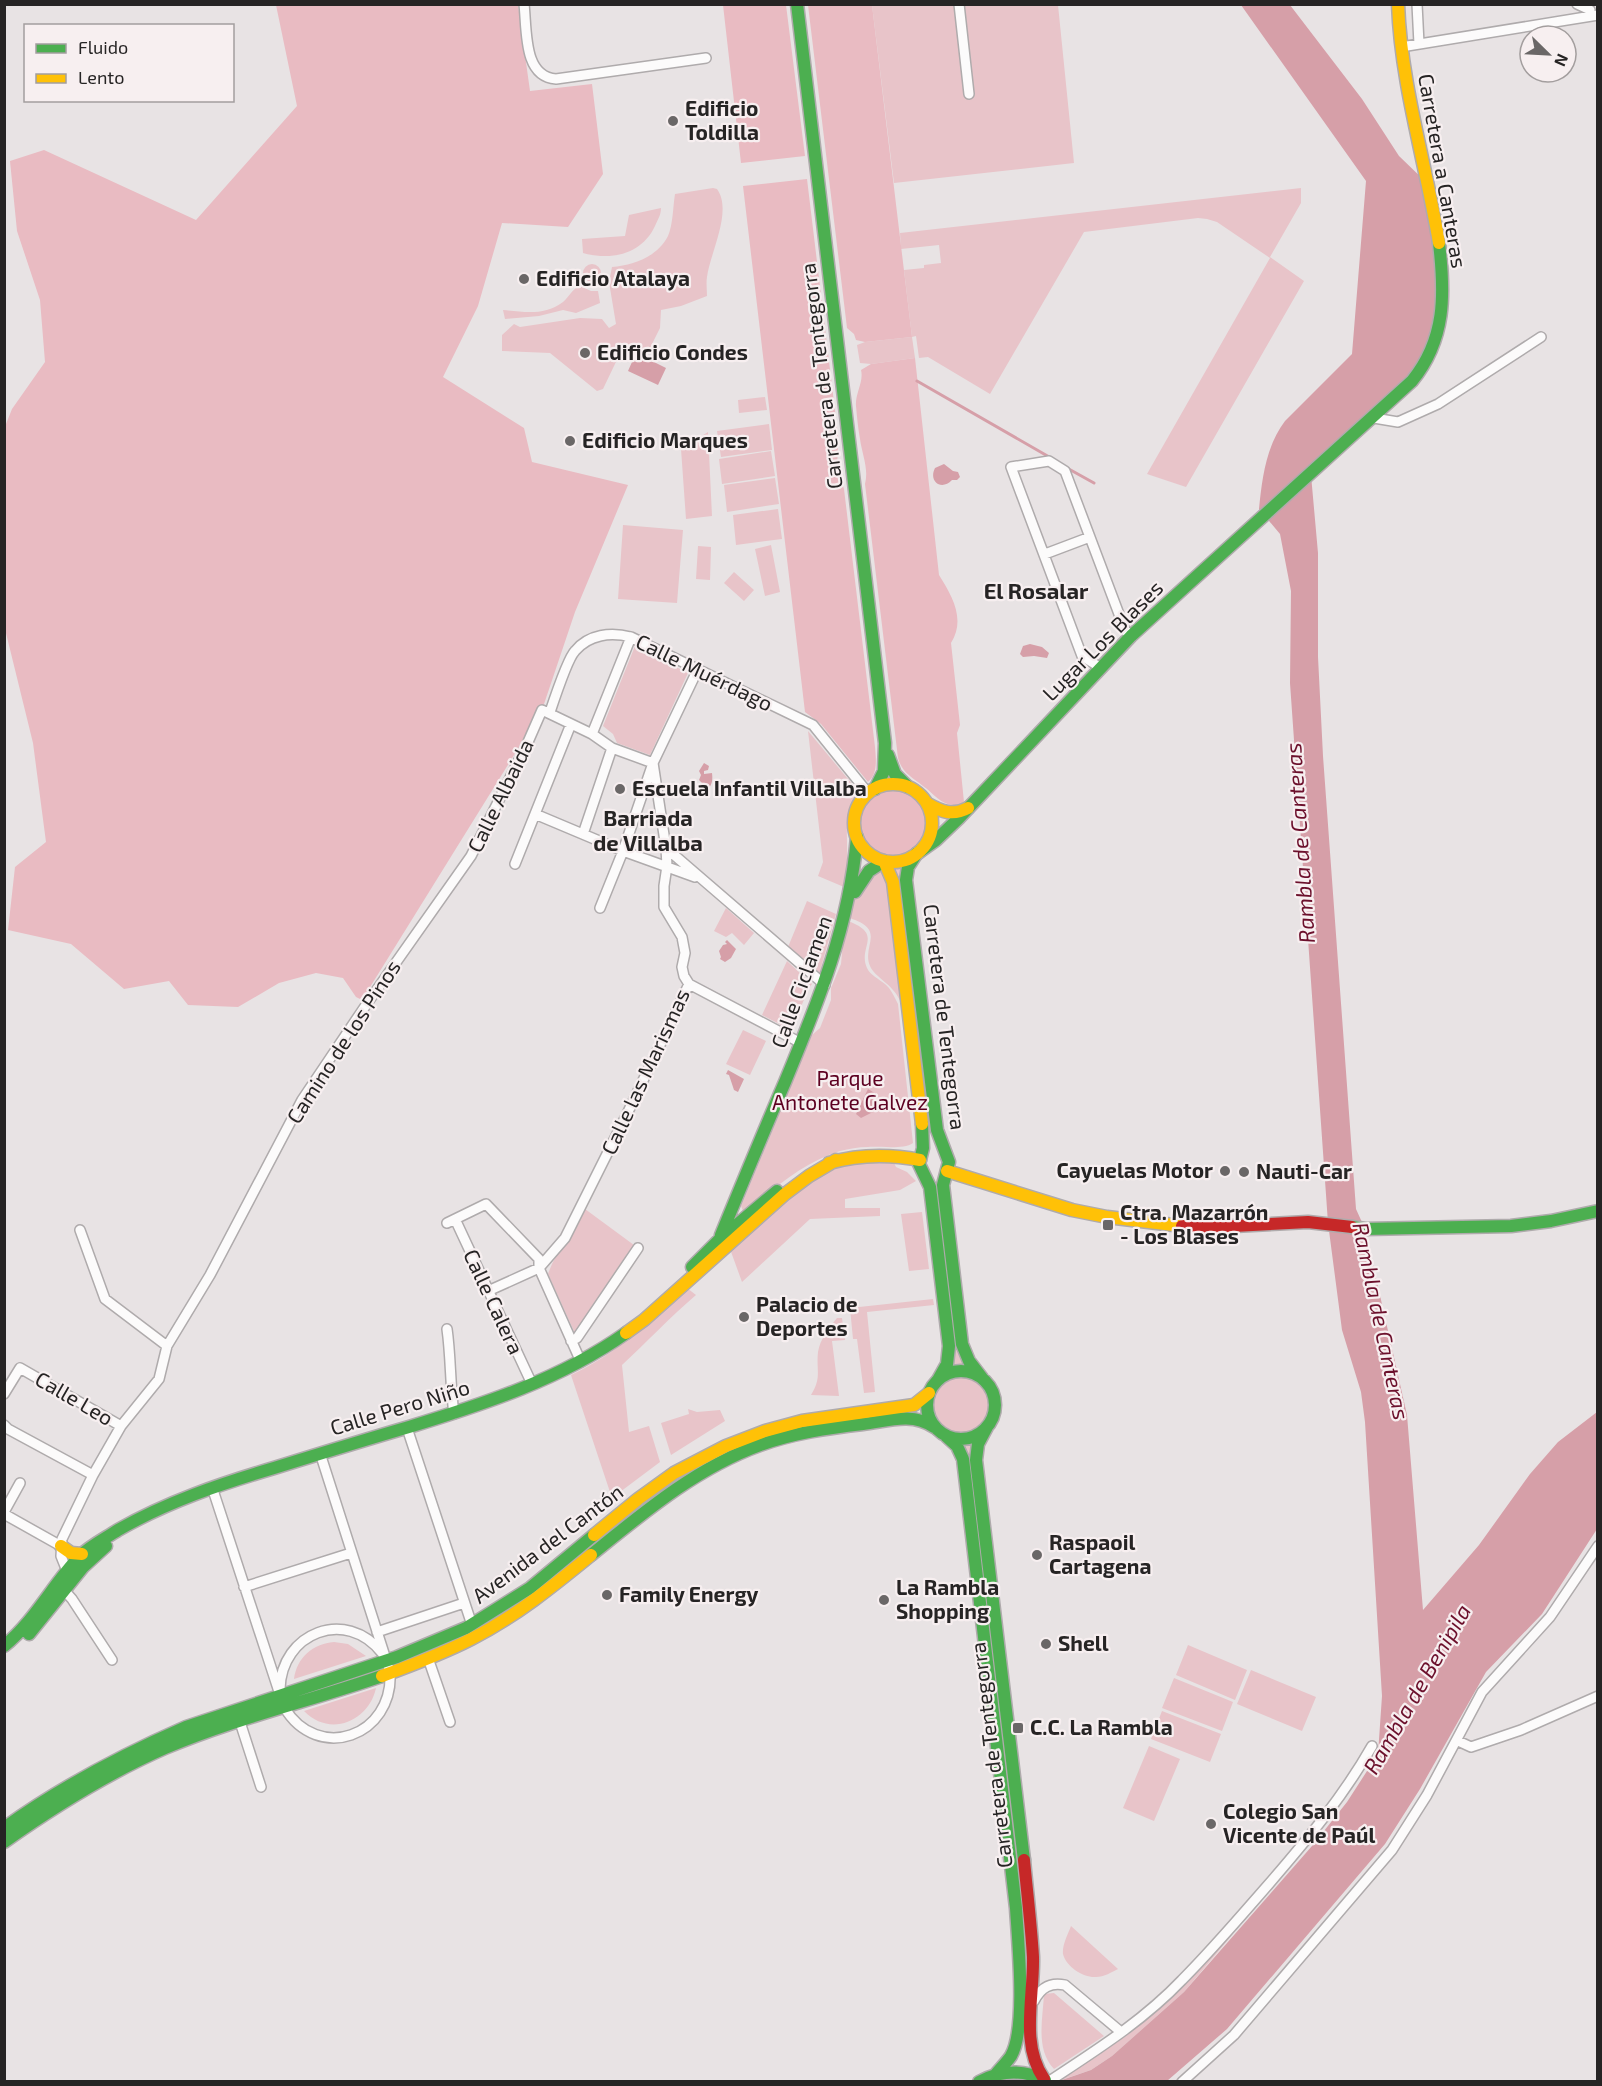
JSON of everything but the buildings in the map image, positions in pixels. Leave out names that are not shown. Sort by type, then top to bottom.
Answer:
[{"type":"main road","name":"Carretera de Tentegorra","points":[[797,4],[885,743],[892,770],[908,787]]},
{"type":"main road","name":"Carretera a Canteras","points":[[1264,517],[1409,387],[1424,367],[1436,341],[1441,309],[1442,268],[1398,34],[1396,4]]},
{"type":"main road","name":"Lugar Los Blases","points":[[918,852],[936,840],[976,800],[1131,636],[1264,517]]},
{"type":"main road","name":"Carretera de Tentegorra","points":[[871,791],[884,771],[885,743]]},
{"type":"main road","points":[[891,784],[908,787],[928,804],[932,816],[932,829],[927,842],[918,852],[902,861],[884,861],[869,853],[857,837],[856,813],[860,802],[871,791],[891,784]]},
{"type":"main road","name":"Lugar Los Blases","points":[[928,804],[937,810],[954,813],[965,810],[976,800]]},
{"type":"main road","name":"Calle Ciclamen","points":[[720,1239],[834,961],[850,904],[857,837]]},
{"type":"main road","name":"Carretera de Tentegorra","points":[[918,852],[908,867],[906,880],[937,1130],[945,1152]]},
{"type":"main road","name":"Carretera de Tentegorra","points":[[884,861],[892,877],[898,923],[923,1134],[920,1158]]},
{"type":"main road","name":"Calle Ciclamen","points":[[850,904],[864,875],[884,861]]},
{"type":"main road","points":[[934,1147],[945,1152],[949,1162],[943,1185],[962,1344],[969,1361],[991,1388],[995,1402],[994,1415],[987,1427],[977,1436],[968,1439],[946,1436],[934,1426],[927,1409],[929,1393],[947,1364],[949,1346],[930,1187],[926,1174],[921,1168],[920,1158],[927,1149],[934,1147]]},
{"type":"main road","name":"Calle Pero Niño","points":[[616,1341],[720,1239],[778,1190],[800,1175],[836,1160],[856,1156],[874,1154],[920,1158]]},
{"type":"main road","name":"Calle Pero Niño","points":[[4,1646],[21,1632],[67,1570],[82,1554],[117,1531],[212,1487],[454,1414],[581,1362],[616,1341],[644,1320],[785,1194],[836,1160]]},
{"type":"main road","points":[[926,1174],[938,1177],[947,1171]]},
{"type":"main road","points":[[947,1171],[1072,1210],[1107,1217],[1211,1229],[1308,1222],[1365,1229],[1511,1226],[1551,1221],[1598,1211]]},
{"type":"main road","points":[[734,1206],[737,1214],[748,1215]]},
{"type":"main road","points":[[680,1288],[719,1245],[720,1239]]},
{"type":"main road","points":[[938,1380],[949,1373],[960,1371],[970,1372],[982,1378]]},
{"type":"main road","name":"Avenida del Cantón","points":[[388,1666],[475,1624],[530,1588],[652,1489],[674,1473],[706,1456],[747,1437],[777,1427],[832,1416],[914,1405],[929,1393]]},
{"type":"main road","name":"Avenida del Cantón","points":[[188,1733],[388,1666],[428,1658],[471,1639],[544,1592],[664,1497],[692,1478],[731,1457],[780,1438],[834,1427],[911,1418],[934,1426]]},
{"type":"main road","name":"Carretera de Tentegorra","points":[[987,1427],[978,1444],[976,1460],[1029,1906],[1033,1959],[1031,2050],[1035,2066],[1046,2081]]},
{"type":"main road","name":"Carretera de Tentegorra","points":[[946,1436],[957,1446],[963,1458],[1016,1908],[1020,1975],[1017,2037],[1011,2056],[996,2074]]},
{"type":"main road","name":"Calle Pero Niño","points":[[4,1653],[20,1643],[89,1560],[111,1542],[189,1496]]},
{"type":"main road","points":[[43,1617],[67,1578],[67,1570],[76,1568],[85,1558],[111,1542]]},
{"type":"main road","points":[[61,1546],[72,1553],[82,1554]]},
{"type":"main road","name":"Avenida del Cantón","points":[[188,1733],[240,1722],[282,1702]]},
{"type":"main road","points":[[5,1828],[47,1798],[101,1766],[188,1733]]},
{"type":"main road","points":[[4,1842],[55,1806],[188,1733]]},
{"type":"main road","points":[[979,2082],[996,2074],[1010,2071],[1024,2072],[1046,2081]]},
{"type":"street","points":[[524,4],[531,60],[538,73],[548,79],[556,80],[706,58]]},
{"type":"street","points":[[959,4],[969,94]]},
{"type":"street","points":[[1417,4],[1419,44]]},
{"type":"street","points":[[1577,4],[1594,12]]},
{"type":"street","points":[[1401,47],[1594,12]]},
{"type":"street","points":[[1374,418],[1398,422],[1438,404],[1541,337]]},
{"type":"street","points":[[1101,668],[1082,656],[1011,467],[1049,461],[1065,471],[1125,630],[1131,636]]},
{"type":"street","points":[[1045,554],[1090,537]]},
{"type":"street","name":"Calle Muérdago","points":[[546,711],[574,651],[594,637],[615,633],[631,637],[813,725],[871,791]]},
{"type":"street","points":[[592,734],[631,637]]},
{"type":"street","points":[[600,908],[624,851],[653,764],[698,669]]},
{"type":"street","points":[[546,711],[592,734],[612,748],[653,764]]},
{"type":"street","name":"Calle Albaida","points":[[455,879],[471,856],[546,711]]},
{"type":"street","points":[[514,864],[571,724]]},
{"type":"street","points":[[583,834],[612,748]]},
{"type":"street","name":"Calle las Marismas","points":[[539,1268],[558,1248],[572,1224],[689,984],[682,967],[685,953],[682,937],[664,907],[666,848],[653,764]]},
{"type":"street","points":[[535,814],[624,851],[704,880]]},
{"type":"street","points":[[666,848],[825,985]]},
{"type":"street","name":"Camino de los Pinos","points":[[61,1546],[64,1532],[121,1426],[159,1379],[166,1346],[210,1275],[302,1100],[455,879]]},
{"type":"street","points":[[689,984],[801,1043]]},
{"type":"street","name":"Calle Calera","points":[[532,1384],[488,1291],[451,1221],[486,1204],[539,1259],[539,1268]]},
{"type":"street","points":[[80,1230],[105,1299],[166,1346]]},
{"type":"street","points":[[571,1341],[577,1338],[638,1248]]},
{"type":"street","points":[[488,1291],[539,1268],[581,1362]]},
{"type":"street","points":[[447,1329],[454,1414]]},
{"type":"street","name":"Calle Leo","points":[[4,1394],[20,1368],[121,1426]]},
{"type":"street","points":[[4,1425],[93,1475]]},
{"type":"street","points":[[407,1428],[464,1603],[475,1624]]},
{"type":"street","points":[[212,1487],[282,1702],[298,1725],[317,1736],[336,1738],[356,1734],[369,1726],[385,1706],[389,1695],[388,1666],[320,1453]]},
{"type":"street","points":[[20,1483],[4,1513],[61,1546],[61,1556],[67,1570]]},
{"type":"street","points":[[1182,2082],[1234,2035],[1385,1858],[1404,1832],[1458,1741],[1482,1692],[1551,1617],[1598,1546]]},
{"type":"street","points":[[244,1587],[351,1553]]},
{"type":"street","points":[[64,1590],[111,1660]]},
{"type":"street","points":[[377,1632],[464,1603]]},
{"type":"street","points":[[282,1702],[280,1677],[288,1657],[302,1641],[322,1631],[354,1632],[373,1643],[388,1666]]},
{"type":"street","points":[[428,1658],[450,1722]]},
{"type":"street","points":[[1458,1741],[1471,1747],[1598,1696]]},
{"type":"street","points":[[240,1722],[261,1787]]},
{"type":"street","points":[[1046,2081],[1121,2032],[1182,1981],[1315,1831],[1347,1788],[1372,1746]]},
{"type":"street","points":[[1033,2003],[1044,1987],[1054,1983],[1065,1984],[1121,2032]]},
{"type":"green space","points":[[872,5],[1058,5],[1074,163],[894,183]]},
{"type":"green space","points":[[1301,188],[1301,203],[1270,257],[1304,281],[1186,487],[1147,474],[1270,258],[1217,222],[1198,218],[1084,232],[990,394],[928,357],[919,358],[916,336],[912,337],[904,270],[941,263],[939,245],[901,249],[900,233]]},
{"type":"green space","points":[[717,189],[723,209],[707,277],[707,296],[681,306],[661,310],[660,328],[648,352],[625,343],[603,389],[597,391],[550,353],[502,351],[502,335],[514,324],[520,327],[580,318],[602,319],[609,328],[616,324],[609,282],[612,267],[644,259],[658,249],[668,236],[675,194]]},
{"type":"green space","points":[[661,208],[649,236],[634,249],[605,256],[583,253],[582,239],[625,236],[629,215]]},
{"type":"green space","points":[[592,264],[598,267],[601,273],[598,279],[592,282],[586,279],[583,273],[586,267]]},
{"type":"green space","points":[[580,286],[591,291],[598,291],[600,303],[576,313],[563,310],[539,316],[505,319],[503,310],[534,312],[549,309],[563,302]]},
{"type":"green space","points":[[912,337],[915,358],[871,364],[860,363],[857,345],[865,342]]},
{"type":"green space","points":[[765,397],[767,410],[739,413],[738,400]]},
{"type":"green space","points":[[769,424],[772,450],[721,457],[717,431]]},
{"type":"green space","points":[[708,432],[712,516],[686,519],[681,449]]},
{"type":"green space","points":[[771,451],[775,476],[722,484],[719,459]]},
{"type":"green space","points":[[775,478],[779,504],[727,512],[724,485]]},
{"type":"green space","points":[[778,509],[782,539],[736,545],[733,515]]},
{"type":"green space","points":[[623,525],[683,530],[677,603],[618,599]]},
{"type":"green space","points":[[771,545],[780,592],[765,596],[755,549]]},
{"type":"green space","points":[[698,546],[711,547],[710,580],[696,579]]},
{"type":"green space","points":[[734,572],[754,590],[744,601],[724,583]]},
{"type":"green space","points":[[635,646],[688,673],[650,755],[617,743],[613,734],[603,726]]},
{"type":"green space","points":[[808,731],[858,791],[852,802],[847,825],[844,887],[818,876],[823,862]]},
{"type":"green space","points":[[910,858],[908,867],[921,1001],[901,1003],[894,991],[870,966],[868,951],[871,938],[867,927],[846,917],[850,904],[884,861],[902,861]]},
{"type":"green space","points":[[807,901],[836,914],[819,975],[788,947]]},
{"type":"green space","points":[[726,908],[754,933],[744,945],[732,933],[726,937],[714,931]]},
{"type":"green space","name":"Parque Antonete Galvez","points":[[845,920],[864,930],[868,941],[865,953],[867,968],[872,975],[889,988],[898,1004],[913,1143],[898,1147],[854,1148],[827,1156],[791,1176],[743,1211],[741,1206],[812,1035],[820,1028],[831,1000],[831,988],[841,964]]},
{"type":"green space","points":[[787,961],[812,984],[791,1030],[762,1015]]},
{"type":"green space","points":[[743,1030],[766,1041],[750,1075],[726,1064]]},
{"type":"green space","points":[[866,1161],[894,1163],[896,1167],[907,1172],[916,1181],[900,1190],[845,1199],[845,1208],[880,1208],[880,1216],[810,1219],[742,1282],[730,1249],[776,1207],[809,1182],[846,1165]]},
{"type":"green space","points":[[585,1209],[638,1248],[577,1338],[548,1274],[560,1249]]},
{"type":"green space","points":[[922,1212],[929,1269],[909,1271],[901,1214]]},
{"type":"green space","points":[[952,1257],[962,1342],[970,1360],[995,1398],[995,1408],[990,1422],[980,1439],[1033,1959],[1020,2004],[963,1459],[933,1424],[927,1409],[929,1393],[944,1372]]},
{"type":"green space","points":[[687,1288],[696,1295],[622,1365],[629,1432],[649,1426],[660,1462],[620,1492],[610,1492],[571,1375],[618,1347]]},
{"type":"green space","points":[[933,1299],[934,1305],[867,1312],[875,1392],[864,1393],[857,1339],[853,1339],[850,1308]]},
{"type":"green space","points":[[837,1318],[842,1318],[845,1340],[832,1341],[839,1396],[811,1395],[818,1378],[819,1347]]},
{"type":"green space","points":[[688,1409],[697,1412],[720,1410],[725,1421],[671,1455],[661,1423],[689,1414]]},
{"type":"green space","points":[[326,1643],[348,1644],[366,1656],[294,1679],[302,1658],[307,1653]]},
{"type":"green space","points":[[1188,1645],[1247,1670],[1235,1700],[1176,1675]]},
{"type":"green space","points":[[1251,1670],[1316,1697],[1302,1731],[1237,1704]]},
{"type":"green space","points":[[1174,1678],[1233,1702],[1222,1731],[1162,1708]]},
{"type":"green space","points":[[376,1688],[372,1700],[365,1709],[357,1717],[347,1722],[325,1723],[314,1719],[304,1711]]},
{"type":"green space","points":[[1162,1711],[1221,1734],[1210,1762],[1151,1739]]},
{"type":"green space","points":[[1149,1746],[1180,1759],[1154,1821],[1123,1808]]},
{"type":"green space","points":[[1071,1926],[1118,1969],[1102,1976],[1091,1977],[1081,1974],[1072,1967],[1063,1954]]},
{"type":"green space","points":[[1233,1934],[1184,1992],[1112,2056],[1091,2070],[1061,2080],[1057,2075],[1146,2013]]},
{"type":"green space","points":[[1054,1993],[1104,2036],[1054,2069],[1044,2052],[1042,2033],[1044,1994]]},
{"type":"shaded area","points":[[276,5],[518,5],[530,91],[592,84],[603,174],[568,227],[502,223],[478,306],[443,377],[524,428],[532,462],[628,485],[575,612],[542,710],[362,1000],[356,997],[343,978],[316,973],[279,983],[238,1007],[188,1005],[169,981],[124,989],[71,944],[8,930],[15,867],[46,842],[33,743],[5,629],[4,429],[12,409],[45,362],[40,300],[17,231],[10,161],[44,150],[196,220],[297,106]]},
{"type":"shaded area","points":[[723,5],[786,5],[805,156],[741,163]]},
{"type":"shaded area","points":[[808,5],[872,5],[912,337],[865,342],[856,340],[854,334],[847,328]]},
{"type":"shaded area","points":[[807,179],[839,444],[838,466],[844,489],[875,747],[875,771],[868,782],[821,724],[805,712],[743,186]]},
{"type":"shaded area","points":[[915,358],[939,575],[956,608],[957,616],[955,634],[951,643],[960,725],[957,733],[964,802],[958,805],[947,804],[937,798],[908,774],[898,758],[865,484],[866,467],[859,435],[856,401],[861,370],[871,364]]},
{"type":"shaded area","points":[[893,784],[908,787],[920,796],[929,808],[932,823],[929,838],[920,850],[908,859],[893,862],[878,859],[866,850],[857,838],[854,823],[857,808],[866,796],[878,787]]},
{"type":"water","points":[[1241,5],[1290,5],[1362,99],[1399,156],[1427,183],[1442,292],[1424,367],[1311,475],[1318,553],[1318,657],[1323,756],[1356,1209],[1365,1229],[1407,1415],[1423,1610],[1479,1545],[1530,1474],[1558,1442],[1597,1412],[1597,1529],[1542,1614],[1486,1672],[1420,1789],[1385,1844],[1227,2029],[1167,2081],[1056,2082],[1091,2070],[1112,2056],[1184,1992],[1312,1846],[1347,1802],[1378,1754],[1382,1696],[1365,1422],[1361,1392],[1342,1330],[1328,1223],[1290,683],[1291,591],[1280,534],[1259,509],[1269,452],[1285,421],[1352,354],[1366,181]]},
{"type":"water","points":[[636,353],[666,368],[658,385],[628,371]]},
{"type":"water","points":[[944,464],[958,472],[960,477],[940,485],[935,481],[933,473],[935,468]]},
{"type":"water","points":[[1030,644],[1042,647],[1049,653],[1047,658],[1023,657],[1020,654],[1023,646]]},
{"type":"water","points":[[704,763],[709,766],[704,774],[712,773],[712,779],[710,786],[704,792],[701,787],[703,784],[699,780],[701,775],[699,771]]},
{"type":"water","points":[[727,940],[736,949],[731,958],[725,962],[720,959],[719,951],[723,945],[727,944],[725,942]]},
{"type":"water","points":[[728,1070],[744,1079],[738,1092],[734,1090],[729,1075],[726,1074]]},
{"type":"water","points":[[868,1089],[878,1095],[875,1111],[861,1118],[856,1114]]},
{"type":"waterway","points":[[917,381],[1051,458]]},
{"type":"waterway","points":[[1067,468],[1094,483]]},
{"type":"traffic: fast","points":[[797,4],[885,743],[884,771],[875,789]]},
{"type":"traffic: fast","points":[[919,852],[936,840],[959,818],[1131,636],[1412,381],[1423,365],[1437,332],[1442,298],[1439,243]]},
{"type":"traffic: fast","points":[[888,755],[895,774],[908,787]]},
{"type":"traffic: fast","points":[[712,1252],[719,1245],[721,1235],[821,992],[847,902],[857,837]]},
{"type":"traffic: fast","points":[[917,853],[908,867],[906,880],[937,1130],[949,1162],[943,1185],[962,1344],[969,1361],[982,1378]]},
{"type":"traffic: fast","points":[[855,892],[869,871],[884,861]]},
{"type":"traffic: fast","points":[[922,1124],[923,1148],[919,1164],[930,1187],[949,1346],[947,1364],[938,1380]]},
{"type":"traffic: fast","points":[[692,1267],[720,1239],[777,1191]]},
{"type":"traffic: fast","points":[[1352,1227],[1365,1229],[1511,1226],[1551,1221],[1598,1211]]},
{"type":"traffic: fast","points":[[4,1646],[35,1614],[80,1556],[98,1542],[137,1520],[194,1494],[234,1480],[437,1418],[521,1389],[575,1364],[626,1333]]},
{"type":"traffic: fast","points":[[954,1371],[968,1371],[980,1376],[990,1386],[995,1405],[990,1424],[980,1434],[968,1439],[954,1439],[942,1434],[932,1424],[927,1412],[927,1398],[932,1386],[942,1376],[954,1371]]},
{"type":"traffic: fast","points":[[591,1555],[650,1508],[692,1479],[760,1445],[785,1437],[837,1427],[899,1419],[917,1420],[934,1427]]},
{"type":"traffic: fast","points":[[987,1427],[978,1444],[976,1460],[1024,1860]]},
{"type":"traffic: fast","points":[[946,1436],[957,1446],[963,1459],[1016,1908],[1020,1962],[1019,2026],[1011,2056],[996,2074]]},
{"type":"traffic: fast","points":[[4,1828],[47,1799],[92,1773],[186,1727],[397,1657],[466,1628],[530,1588],[594,1535]]},
{"type":"traffic: fast","points":[[29,1634],[83,1567],[106,1546]]},
{"type":"traffic: fast","points":[[4,1842],[82,1791],[165,1748],[246,1719],[382,1676]]},
{"type":"traffic: fast","points":[[979,2082],[995,2075],[1012,2072],[1028,2074],[1045,2080]]},
{"type":"traffic: slow","points":[[1398,4],[1409,94],[1439,243]]},
{"type":"traffic: slow","points":[[893,784],[908,787],[925,801],[932,823],[929,838],[915,855],[893,862],[878,859],[861,845],[854,823],[857,808],[871,791],[893,784]]},
{"type":"traffic: slow","points":[[928,804],[948,812],[968,808]]},
{"type":"traffic: slow","points":[[884,861],[893,882],[922,1124]]},
{"type":"traffic: slow","points":[[829,1163],[874,1156],[920,1160]]},
{"type":"traffic: slow","points":[[626,1333],[644,1320],[785,1194],[836,1160]]},
{"type":"traffic: slow","points":[[947,1171],[1072,1210],[1107,1217],[1182,1226]]},
{"type":"traffic: slow","points":[[594,1535],[674,1473],[726,1446],[765,1431],[802,1421],[914,1405],[929,1393]]},
{"type":"traffic: slow","points":[[61,1546],[71,1553],[82,1554]]},
{"type":"traffic: slow","points":[[382,1676],[438,1654],[503,1621],[591,1555]]},
{"type":"traffic: jam","points":[[1182,1226],[1196,1228],[1308,1222],[1352,1227]]},
{"type":"traffic: jam","points":[[1024,1860],[1033,1957],[1030,2036],[1032,2051],[1044,2079]]},
{"type":"place","name":"Edificio Toldilla","points":[[673,121]]},
{"type":"place","name":"Edificio Atalaya","points":[[524,279]]},
{"type":"place","name":"Edificio Condes","points":[[585,353]]},
{"type":"place","name":"Edificio Marques","points":[[570,441]]},
{"type":"place","name":"Escuela Infantil Villalba","points":[[620,789]]},
{"type":"place","name":"Cayuelas Motor","points":[[1225,1171]]},
{"type":"place","name":"Nauti-Car","points":[[1244,1172]]},
{"type":"place","name":"Ctra. Mazarrón - Los Blases","points":[[1108,1225]]},
{"type":"place","name":"Palacio de Deportes","points":[[744,1317]]},
{"type":"place","name":"Raspaoil Cartagena","points":[[1037,1555]]},
{"type":"place","name":"Family Energy","points":[[607,1595]]},
{"type":"place","name":"La Rambla Shopping","points":[[884,1600]]},
{"type":"place","name":"Shell","points":[[1046,1644]]},
{"type":"place","name":"C.C. La Rambla","points":[[1018,1728]]},
{"type":"place","name":"Colegio San Vicente de Paúl","points":[[1211,1824]]},
{"type":"district","name":"El Rosalar","points":[[1036,591]]},
{"type":"district","name":"Barriada de Villalba","points":[[648,830]]},
{"type":"water label","name":"Rambla de Canteras","points":[[1300,843]]},
{"type":"water label","name":"Rambla de Canteras","points":[[1381,1321]]},
{"type":"water label","name":"Rambla de Benipila","points":[[1417,1689]]}]
